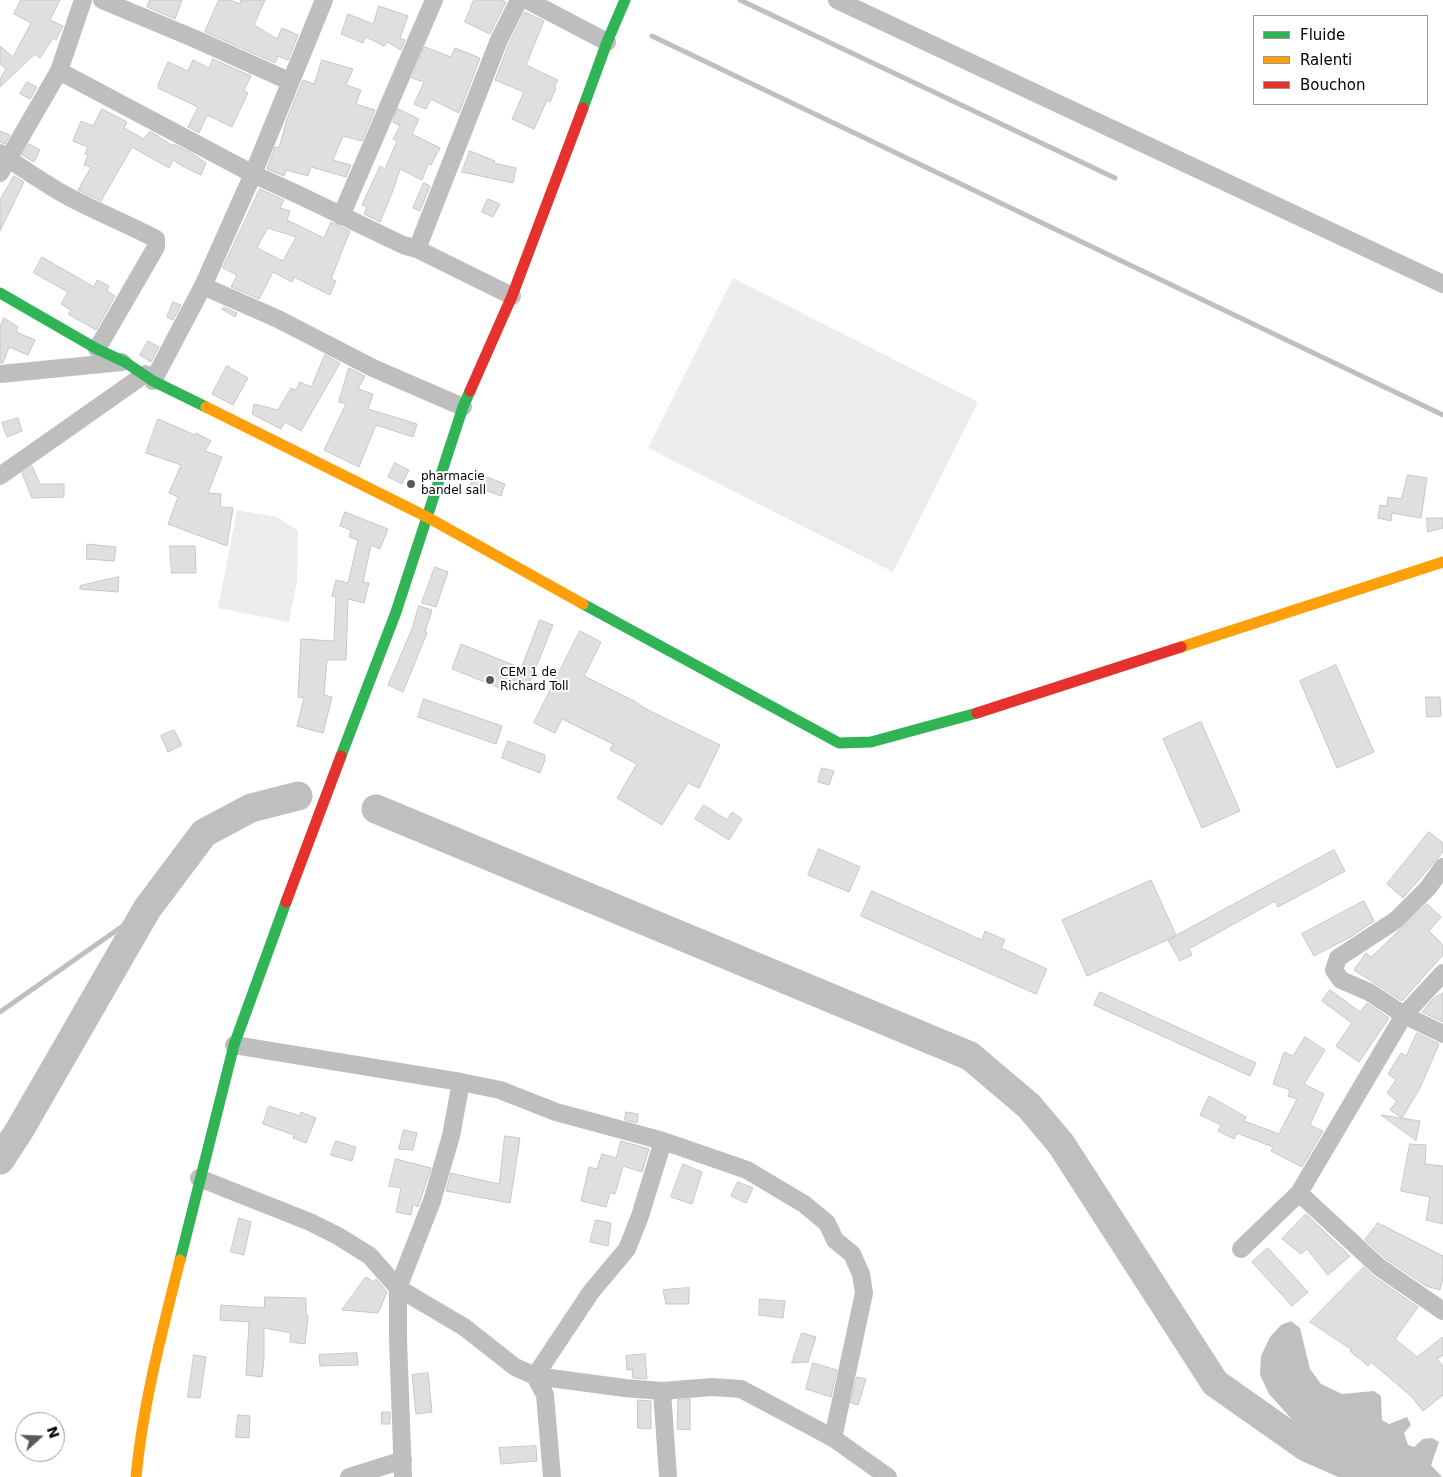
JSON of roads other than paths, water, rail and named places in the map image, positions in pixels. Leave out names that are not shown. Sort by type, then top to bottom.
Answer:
[{"type":"street","points":[[83,0],[59,72],[2,161],[66,196],[122,223],[137,228],[156,239],[156,248],[97,349]]},
{"type":"street","points":[[102,0],[290,81]]},
{"type":"street","points":[[0,476],[149,377],[203,286],[253,174],[324,0]]},
{"type":"street","points":[[341,216],[434,0]]},
{"type":"street","points":[[417,249],[499,40],[519,0]]},
{"type":"street","points":[[527,0],[607,42]]},
{"type":"street","points":[[136,1477],[151,1376],[234,1045],[309,839],[396,612],[464,407],[512,296],[607,42],[625,0]]},
{"type":"street","points":[[837,0],[1443,284]]},
{"type":"street","points":[[59,72],[253,174],[403,245],[417,249],[512,296]]},
{"type":"street","points":[[203,286],[278,319],[373,368],[464,407]]},
{"type":"street","points":[[0,293],[97,349],[126,362],[149,377],[427,517],[839,742],[871,742],[965,717],[1443,562]]},
{"type":"street","points":[[0,374],[126,362]]},
{"type":"street","points":[[1443,867],[1428,888],[1396,920],[1338,958],[1334,970],[1341,980],[1369,992],[1404,1015],[1443,1034]]},
{"type":"street","points":[[1241,1249],[1298,1194],[1404,1015],[1443,973]]},
{"type":"street","points":[[234,1045],[462,1082],[500,1090],[556,1112],[663,1141],[747,1170],[796,1199],[827,1222],[835,1240],[852,1254],[861,1274],[864,1294],[832,1438]]},
{"type":"street","points":[[349,1477],[403,1468],[398,1288],[432,1201],[451,1136],[462,1082]]},
{"type":"street","points":[[535,1376],[591,1292],[627,1250],[640,1216],[663,1141]]},
{"type":"street","points":[[200,1178],[310,1222],[338,1236],[370,1256],[398,1288],[464,1327],[515,1367],[535,1376],[662,1391],[712,1387],[741,1389],[832,1438],[888,1477]]},
{"type":"street","points":[[1298,1194],[1379,1267],[1442,1306]]},
{"type":"street","points":[[535,1376],[545,1395],[552,1477]]},
{"type":"street","points":[[662,1391],[668,1477]]},
{"type":"waterway","points":[[740,0],[1115,178]]},
{"type":"waterway","points":[[652,36],[1443,415]]},
{"type":"waterway","points":[[0,1160],[19,1131],[147,909],[204,833],[251,808],[298,796]]},
{"type":"waterway","points":[[376,809],[970,1056],[1029,1106],[1061,1144],[1215,1383],[1306,1447],[1371,1477]]},
{"type":"waterway","points":[[0,1012],[147,909]]},
{"type":"place","name":"pharmacie bandel sall","points":[[411,484]]},
{"type":"place","name":"CEM 1 de Richard Toll","points":[[490,680]]}]
